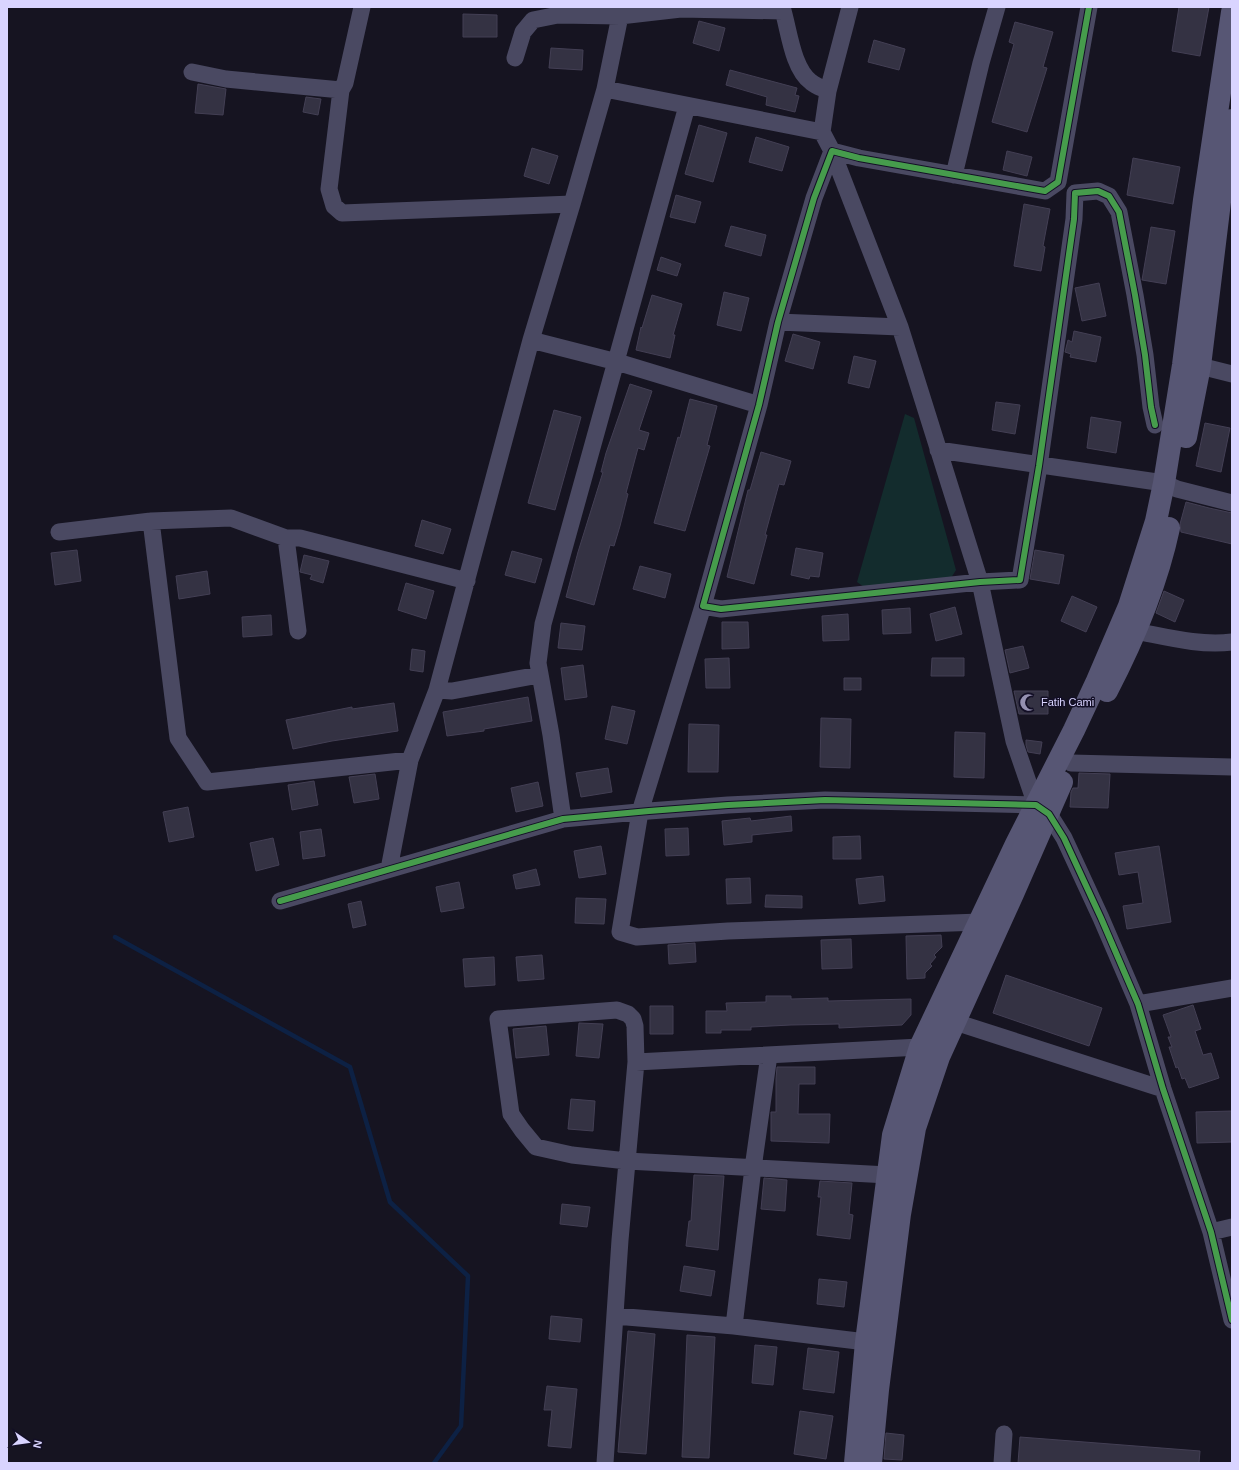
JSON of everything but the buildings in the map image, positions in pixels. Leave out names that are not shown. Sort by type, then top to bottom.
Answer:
[{"type":"main road","points":[[1219,202],[1232,12]]},
{"type":"main road","points":[[871,1463],[876,1341],[888,1175],[893,1136],[920,1047],[980,922],[1042,809],[1070,763],[1114,676],[1135,631],[1150,592],[1167,537],[1171,486],[1232,120]]},
{"type":"main road","points":[[855,1463],[915,1128],[939,1057],[956,1022],[1077,723],[1129,606],[1156,521],[1171,486]]},
{"type":"street","points":[[362,7],[345,83],[341,90],[329,189],[334,206],[342,213],[572,204]]},
{"type":"street","points":[[850,7],[828,91],[822,132],[832,151],[900,327],[980,582],[1014,741],[1042,809],[1064,838],[1101,918],[1138,1004],[1163,1089],[1211,1232],[1232,1320]]},
{"type":"street","points":[[954,175],[981,63],[997,7]]},
{"type":"street","points":[[832,151],[859,158],[1045,192],[1058,182],[1089,7]]},
{"type":"street","points":[[515,58],[523,32],[533,20],[558,15],[620,16],[681,9],[782,9],[800,69],[810,82],[828,91]]},
{"type":"street","points":[[389,869],[410,760],[437,690],[531,340],[605,89],[620,16]]},
{"type":"street","points":[[192,72],[226,79],[341,90]]},
{"type":"street","points":[[605,89],[822,132]]},
{"type":"street","points":[[563,819],[551,735],[539,675],[538,663],[543,624],[687,106]]},
{"type":"street","points":[[832,151],[814,198],[778,322],[759,405],[703,606],[640,812],[620,932],[637,937],[728,931],[980,922]]},
{"type":"street","points":[[1058,182],[1075,193],[1098,191],[1109,196],[1118,212],[1136,302],[1145,355],[1151,407],[1155,425]]},
{"type":"street","points":[[703,606],[721,609],[980,582],[1020,580],[1039,466],[1074,219],[1075,193]]},
{"type":"street","points":[[778,322],[900,327]]},
{"type":"street","points":[[531,340],[617,362],[759,405]]},
{"type":"street","points":[[1191,366],[1232,374]]},
{"type":"street","points":[[938,450],[1171,486],[1232,503]]},
{"type":"street","points":[[59,532],[151,521],[231,518],[286,538],[300,538],[467,580]]},
{"type":"street","points":[[151,521],[178,738],[207,782],[410,760]]},
{"type":"street","points":[[286,538],[298,632]]},
{"type":"street","points":[[1135,631],[1188,641],[1207,643],[1232,642]]},
{"type":"street","points":[[437,690],[452,691],[539,675]]},
{"type":"street","points":[[1070,763],[1232,767]]},
{"type":"street","points":[[280,901],[563,819],[728,805],[825,800],[1042,809]]},
{"type":"street","points":[[1138,1004],[1232,988]]},
{"type":"street","points":[[605,1463],[615,1316],[627,1161],[636,1062],[635,1026],[633,1020],[628,1014],[617,1010],[498,1018],[511,1114],[536,1147],[572,1155],[627,1161],[888,1175]]},
{"type":"street","points":[[956,1022],[1163,1089]]},
{"type":"street","points":[[636,1062],[920,1047]]},
{"type":"street","points":[[734,1326],[753,1168],[769,1055]]},
{"type":"street","points":[[1211,1232],[1232,1228]]},
{"type":"street","points":[[615,1316],[734,1326],[876,1341]]},
{"type":"street","points":[[1002,1463],[1004,1434]]},
{"type":"green space","points":[[905,414],[914,418],[956,570],[951,578],[864,587],[857,582]]},
{"type":"waterway","points":[[115,937],[350,1067],[390,1202],[468,1276],[461,1426],[434,1463]]},
{"type":"cycle path","points":[[1089,7],[1058,182],[1045,191],[859,158],[832,151],[814,198],[778,322],[759,405],[703,606],[721,609],[980,582],[1020,580],[1039,466],[1074,219],[1075,193],[1098,191],[1109,196],[1119,212],[1135,295],[1145,355],[1151,407],[1155,425]]},
{"type":"cycle path","points":[[280,901],[563,819],[728,805],[825,800],[1036,805],[1049,814],[1064,838],[1101,918],[1138,1004],[1163,1089],[1211,1232],[1232,1320]]},
{"type":"place","name":"Fatih Cami","points":[[1028,702]]}]
